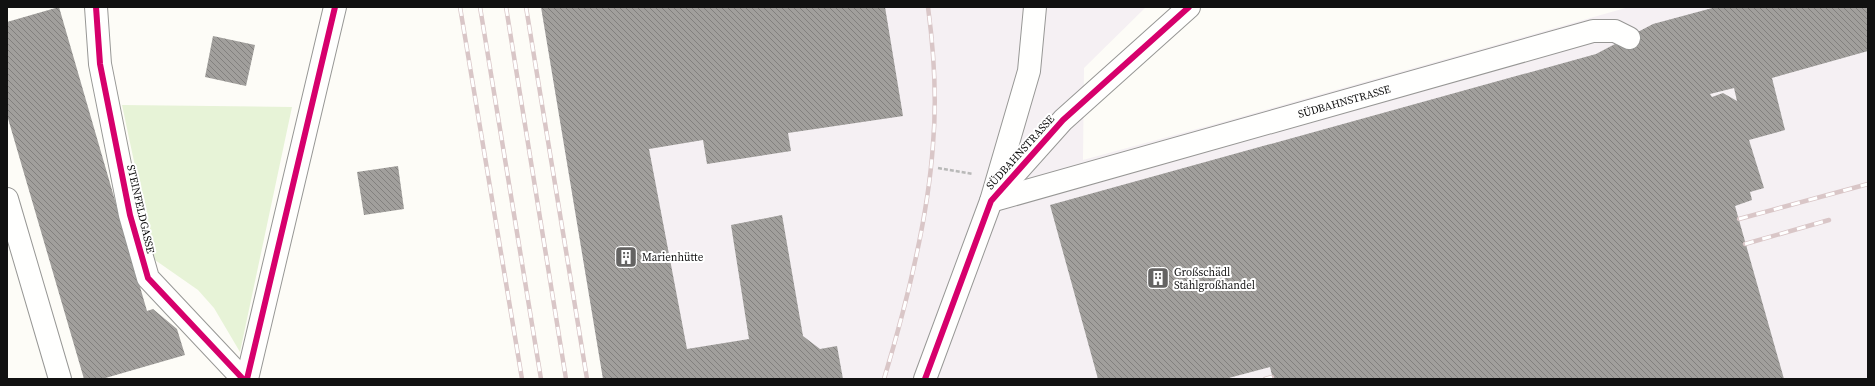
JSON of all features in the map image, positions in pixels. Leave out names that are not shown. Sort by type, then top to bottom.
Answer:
[{"type":"street","name":"STEINFELDGASSE","points":[[96,7],[100,64],[130,215],[148,278],[243,379]]},
{"type":"street","points":[[247,379],[335,7]]},
{"type":"street","name":"SÜDBAHNSTRASSE","points":[[925,379],[991,201],[1029,71],[1035,7]]},
{"type":"street","name":"SÜDBAHNSTRASSE","points":[[991,201],[1063,120],[1189,7]]},
{"type":"street","name":"SÜDBAHNSTRASSE","points":[[991,201],[1593,31],[1615,31],[1629,38]]},
{"type":"street","points":[[7,199],[60,379]]},
{"type":"path","points":[[938,168],[963,174],[998,176]]},
{"type":"shaded area","points":[[541,7],[1146,7],[1084,68],[1083,160],[1629,7],[1868,7],[1868,379],[603,379]]},
{"type":"green space","points":[[122,105],[292,107],[240,352],[214,308],[198,290],[155,260]]},
{"type":"building","points":[[59,7],[147,311],[153,309],[177,329],[185,355],[102,379],[84,379],[7,115],[7,22]]},
{"type":"building","points":[[541,7],[885,7],[903,116],[788,133],[791,151],[707,164],[703,140],[649,149],[687,349],[749,339],[731,225],[782,215],[803,336],[820,349],[837,346],[843,379],[603,379]]},
{"type":"building","points":[[1716,7],[1868,7],[1868,51],[1772,78],[1785,130],[1749,140],[1764,188],[1750,192],[1752,200],[1735,206],[1784,379],[1273,379],[1270,367],[1225,379],[1098,379],[1050,205],[1596,54],[1653,24]],"holes":[[[1734,88],[1737,101],[1723,93],[1712,97],[1710,94]]]},
{"type":"building","points":[[213,36],[255,45],[246,86],[205,77]]},
{"type":"building","points":[[398,166],[404,209],[364,215],[357,172]]},
{"type":"railway","points":[[460,7],[522,379]]},
{"type":"railway","points":[[480,7],[541,379]]},
{"type":"railway","points":[[506,7],[566,379]]},
{"type":"railway","points":[[526,7],[587,379]]},
{"type":"railway","points":[[884,379],[915,263],[930,173],[935,92],[928,7]]},
{"type":"railway","points":[[1739,219],[1868,184]]},
{"type":"railway","points":[[1745,244],[1829,220]]},
{"type":"railway","points":[[1265,379],[1272,377]]},
{"type":"cycle path","points":[[96,7],[100,64],[130,215],[148,278],[243,379]]},
{"type":"cycle path","points":[[247,379],[335,7]]},
{"type":"cycle path","points":[[925,379],[991,201],[1063,120],[1189,7]]},
{"type":"place","name":"Marienhütte","points":[[626,257]]},
{"type":"place","name":"Großschädl Stahlgroßhandel","points":[[1158,278]]}]
